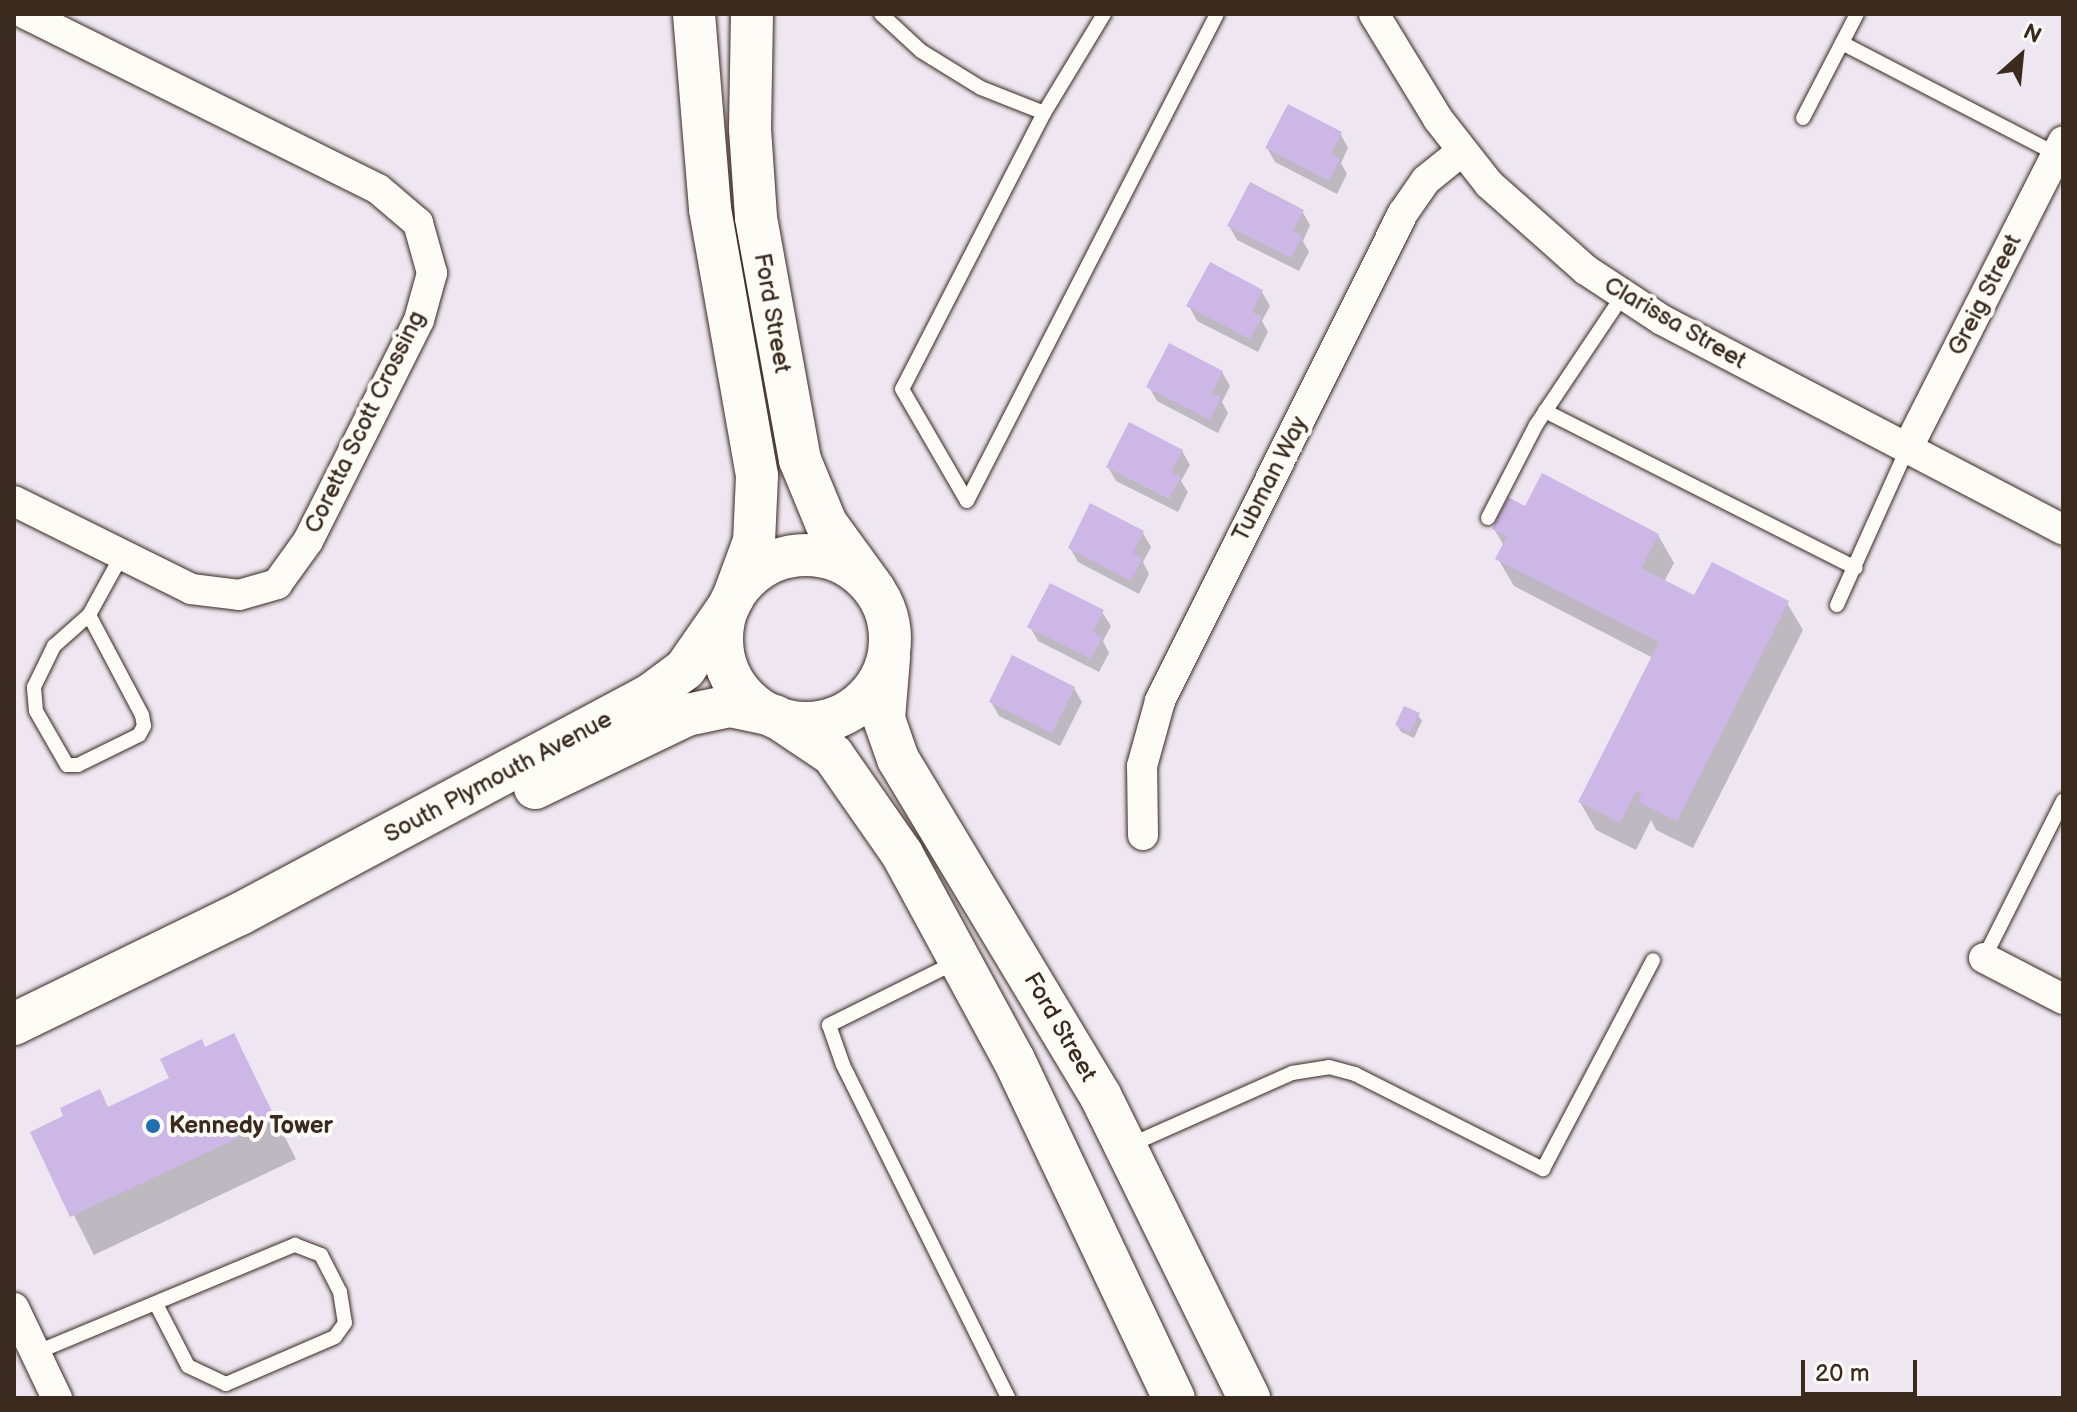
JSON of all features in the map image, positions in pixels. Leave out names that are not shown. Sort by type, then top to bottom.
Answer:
[{"type":"main road","name":"Ford Street","points":[[694,14],[710,209],[757,476],[754,541],[731,602]]},
{"type":"main road","name":"Ford Street","points":[[752,14],[750,129],[756,218],[800,460],[826,523],[874,589]]},
{"type":"main road","points":[[772,715],[811,722],[844,714],[875,687],[889,658],[889,625],[874,589],[852,568],[806,555],[769,563],[731,602],[722,637],[727,666],[745,696],[772,715],[820,744],[849,774],[961,960],[1039,1112],[1174,1398]]},
{"type":"main road","name":"South Plymouth Avenue","points":[[14,1024],[240,914],[670,683],[695,657],[731,602]]},
{"type":"main road","name":"Ford Street","points":[[889,658],[884,719],[898,759],[1057,1020],[1127,1146],[1249,1398]]},
{"type":"main road","name":"South Plymouth Avenue","points":[[240,914],[462,823],[687,715],[730,706],[772,715]]},
{"type":"street","name":"Coretta Scott Crossing","points":[[14,501],[191,589],[239,595],[277,584],[308,541],[419,320],[432,273],[418,223],[378,189],[25,14]]},
{"type":"street","name":"Clarissa Street","points":[[1374,14],[1415,85],[1462,151],[1519,214],[1623,295],[2063,530]]},
{"type":"street","name":"Tubman Way","points":[[1143,835],[1142,766],[1160,701],[1403,213],[1426,180],[1462,151]]},
{"type":"street","name":"Greig Street","points":[[1907,449],[2061,151]]},
{"type":"street","points":[[1984,958],[2063,999]]},
{"type":"street","points":[[14,1308],[57,1398]]},
{"type":"lane","points":[[881,14],[921,51],[981,88],[1044,113]]},
{"type":"lane","points":[[1104,14],[1044,113],[902,389],[967,501],[1217,14]]},
{"type":"lane","points":[[1803,118],[1857,14]]},
{"type":"lane","points":[[1842,43],[2061,151]]},
{"type":"lane","points":[[1488,518],[1545,411],[1623,295]]},
{"type":"lane","points":[[1545,411],[1856,568]]},
{"type":"lane","points":[[1837,605],[1907,449]]},
{"type":"lane","points":[[89,615],[144,726],[139,735],[78,765],[67,765],[36,711],[34,687],[54,646],[89,615],[122,555]]},
{"type":"lane","points":[[1984,958],[2063,801]]},
{"type":"lane","points":[[961,960],[829,1025],[843,1065],[1008,1398]]},
{"type":"lane","points":[[1127,1146],[1292,1073],[1329,1067],[1355,1074],[1543,1169],[1653,960]]},
{"type":"lane","points":[[35,1353],[295,1245],[321,1255],[340,1292],[345,1323],[335,1337],[226,1384],[188,1366],[156,1304]]},
{"type":"building","points":[[1288,104],[1342,132],[1331,154],[1340,159],[1329,181],[1265,148]]},
{"type":"building","points":[[1250,182],[1304,210],[1293,231],[1302,236],[1291,258],[1227,226]]},
{"type":"building","points":[[1210,262],[1263,290],[1252,312],[1262,317],[1250,339],[1186,306]]},
{"type":"building","points":[[1169,343],[1223,371],[1212,393],[1221,397],[1210,420],[1146,387]]},
{"type":"building","points":[[1129,422],[1183,450],[1171,472],[1181,477],[1169,499],[1106,467]]},
{"type":"building","points":[[1542,473],[1659,534],[1641,568],[1694,595],[1712,562],[1789,601],[1677,821],[1638,802],[1642,794],[1636,791],[1620,823],[1578,802],[1659,642],[1495,559],[1507,536],[1492,529],[1508,497],[1525,506]]},
{"type":"building","points":[[1090,503],[1144,531],[1133,553],[1143,558],[1131,581],[1068,548]]},
{"type":"building","points":[[1050,583],[1104,610],[1093,632],[1102,637],[1091,659],[1027,627]]},
{"type":"building","points":[[1012,655],[1075,687],[1052,733],[989,702]]},
{"type":"building","points":[[1404,706],[1420,713],[1410,732],[1395,725]]},
{"type":"building","name":"Kennedy Tower","points":[[234,1033],[276,1120],[70,1217],[30,1132],[63,1116],[60,1108],[100,1089],[108,1107],[169,1078],[160,1059],[202,1039],[205,1047]]},
{"type":"place","name":"Kennedy Tower","points":[[153,1126]]}]
